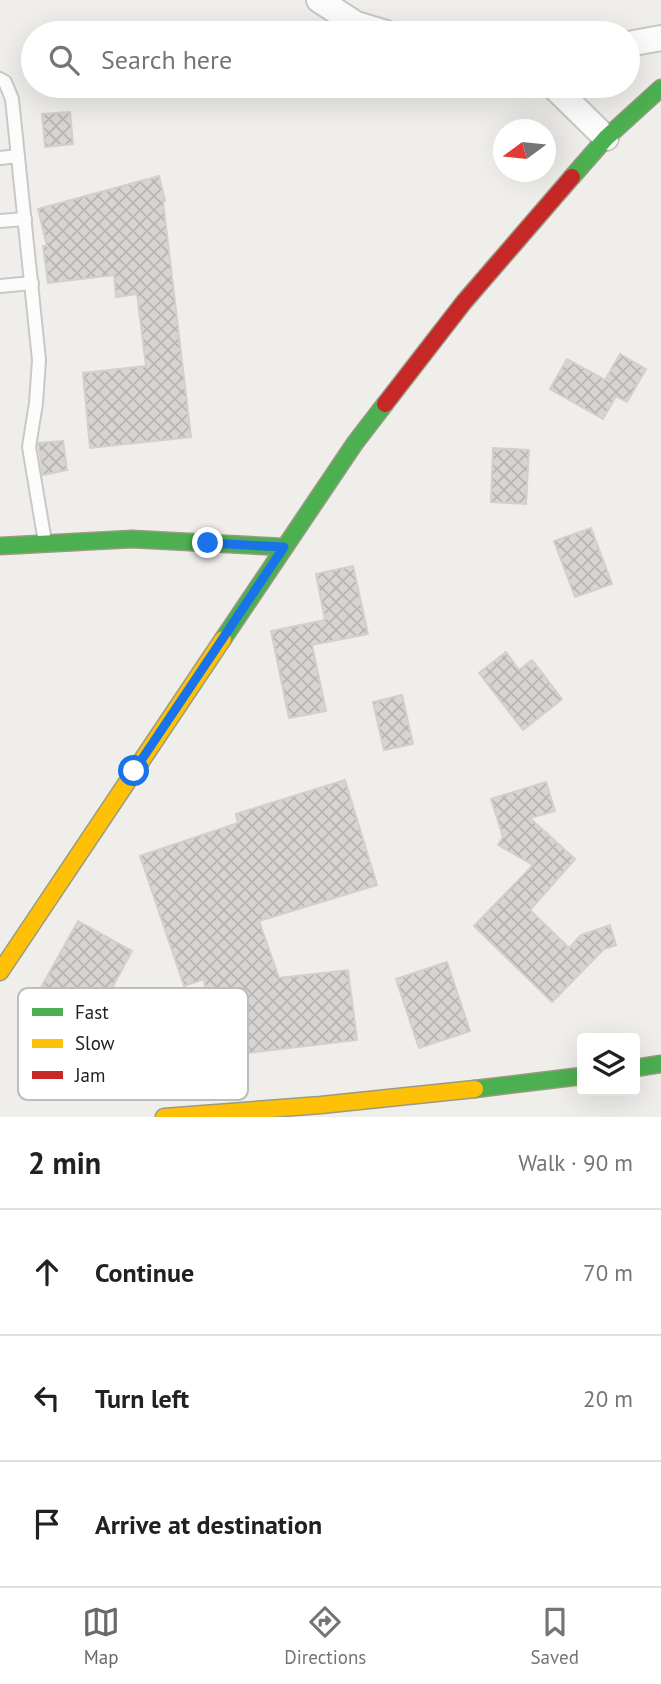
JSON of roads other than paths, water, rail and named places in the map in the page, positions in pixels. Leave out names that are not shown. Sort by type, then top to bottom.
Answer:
[{"type":"main road","points":[[0,972],[355,443],[464,302],[606,138],[661,88]]},
{"type":"main road","points":[[0,546],[132,540],[284,547]]},
{"type":"main road","points":[[640,1067],[661,1064]]},
{"type":"main road","points":[[164,1117],[299,1108],[577,1077]]},
{"type":"street","points":[[319,0],[351,21]]},
{"type":"street","points":[[640,42],[661,38]]},
{"type":"street","points":[[565,98],[606,138]]},
{"type":"lane","points":[[0,79],[5,82],[12,99],[32,283],[39,360],[29,447],[45,543]]},
{"type":"lane","points":[[0,158],[18,156]]},
{"type":"lane","points":[[0,221],[25,219]]},
{"type":"lane","points":[[0,286],[32,283]]}]
